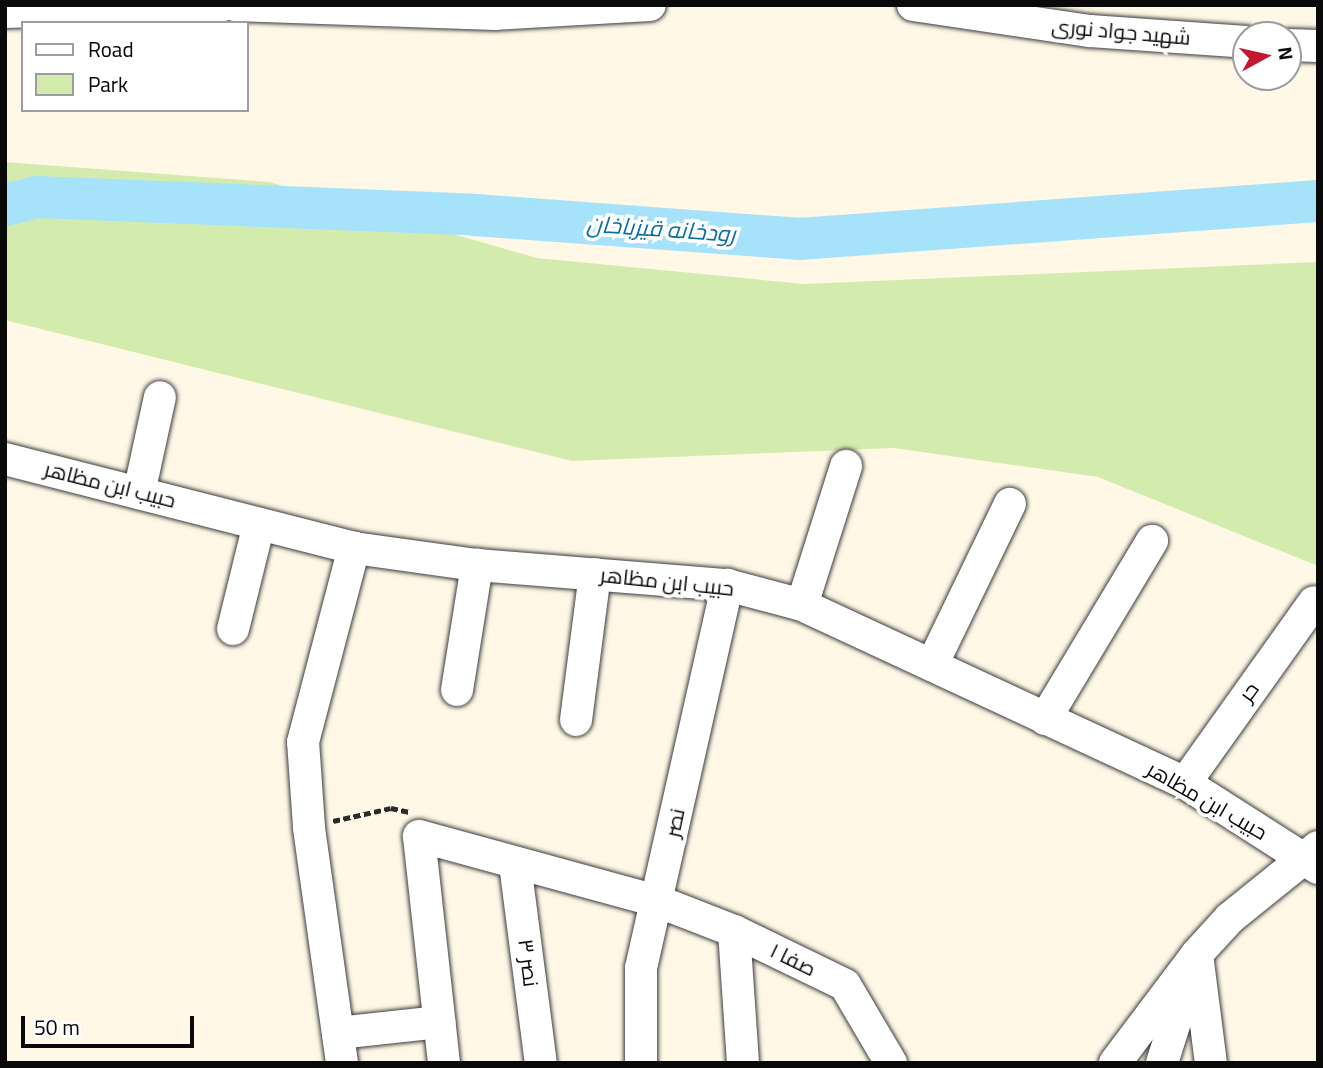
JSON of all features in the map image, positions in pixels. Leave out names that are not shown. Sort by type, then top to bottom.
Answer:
[{"type":"street","points":[[13,10],[222,5]]},
{"type":"street","points":[[235,5],[491,10],[650,5]]},
{"type":"street","name":"شهید جواد نوری","points":[[914,5],[992,11],[1090,31],[1232,41]]},
{"type":"street","points":[[139,493],[160,397]]},
{"type":"street","name":"حبیب ابن مظاهر","points":[[5,459],[354,548],[477,565],[727,585],[802,605],[1185,783],[1314,858]]},
{"type":"street","points":[[802,605],[846,466]]},
{"type":"street","points":[[932,666],[1010,504]]},
{"type":"street","points":[[233,629],[259,524]]},
{"type":"street","points":[[1045,719],[1152,541]]},
{"type":"street","points":[[354,548],[303,742],[309,827],[340,1048],[439,1022]]},
{"type":"street","points":[[457,690],[477,565]]},
{"type":"street","points":[[576,720],[595,574]]},
{"type":"street","name":"نصر","points":[[641,1063],[641,968],[727,585]]},
{"type":"street","name":"حر","points":[[1185,783],[1314,601]]},
{"type":"street","points":[[419,836],[444,1063]]},
{"type":"street","name":"صفا ۱","points":[[419,836],[657,901],[734,931],[845,985],[891,1063]]},
{"type":"street","points":[[1115,1063],[1197,954],[1230,918],[1314,858]]},
{"type":"street","name":"نصر ۳","points":[[515,863],[541,1063]]},
{"type":"street","points":[[734,931],[743,1063]]},
{"type":"street","points":[[1162,1063],[1197,954]]},
{"type":"street","points":[[1197,954],[1210,1063]]},
{"type":"path","points":[[309,827],[402,808],[416,820],[419,836]]},
{"type":"green space","points":[[5,162],[269,182],[537,258],[804,284],[1318,262],[1318,566],[1098,477],[894,448],[572,461],[5,320]]},
{"type":"waterway","name":"رودخانه قیزباخان","points":[[5,205],[36,197],[475,215],[799,239],[1318,201]]}]
